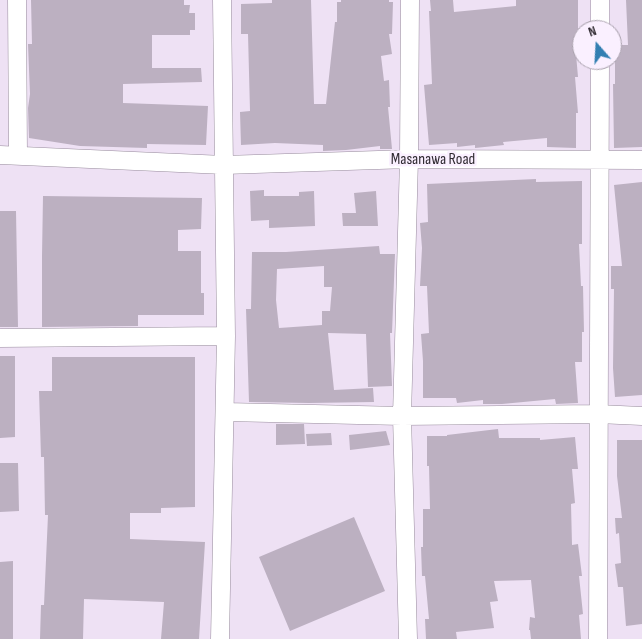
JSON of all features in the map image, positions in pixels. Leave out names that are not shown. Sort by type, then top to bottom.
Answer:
[{"type":"street","points":[[18,0],[18,155]]},
{"type":"street","points":[[220,639],[226,412],[222,0]]},
{"type":"street","points":[[408,639],[402,416],[409,159],[410,0]]},
{"type":"street","points":[[600,0],[600,20]]},
{"type":"street","points":[[598,639],[600,70]]},
{"type":"street","name":"Masanawa Road","points":[[0,155],[224,165],[409,159],[642,160]]},
{"type":"street","points":[[0,338],[226,336]]},
{"type":"street","points":[[226,412],[402,416],[598,414],[642,416]]},
{"type":"building","points":[[31,0],[184,0],[184,5],[190,5],[189,13],[195,13],[195,30],[190,30],[190,35],[152,35],[152,68],[201,68],[202,82],[123,84],[123,103],[208,106],[206,145],[147,144],[147,148],[80,146],[29,138],[28,44],[32,44]]},
{"type":"building","points":[[272,0],[311,0],[314,104],[326,104],[335,22],[337,22],[337,2],[341,2],[341,0],[389,0],[389,2],[393,2],[392,34],[389,34],[392,54],[381,56],[384,81],[389,80],[390,107],[388,107],[392,149],[380,149],[380,146],[323,151],[323,145],[275,143],[241,145],[240,112],[250,111],[248,34],[241,34],[241,4],[272,3]]},
{"type":"building","points":[[430,0],[453,0],[454,12],[516,6],[516,0],[578,0],[578,20],[572,20],[572,70],[577,70],[578,77],[575,77],[578,113],[576,113],[576,148],[547,147],[547,138],[503,142],[504,145],[475,148],[475,145],[457,147],[457,143],[429,145],[424,85],[432,84],[429,11],[431,11]]},
{"type":"building","points":[[626,0],[642,0],[642,147],[614,148],[613,84],[615,84],[615,70],[622,70],[622,45],[628,45]]},
{"type":"building","points":[[536,179],[536,182],[582,181],[582,244],[579,244],[581,286],[583,286],[584,332],[582,332],[582,362],[575,362],[578,403],[556,404],[555,399],[483,404],[483,400],[457,403],[456,398],[423,398],[421,334],[429,333],[427,286],[420,286],[422,248],[420,223],[428,222],[427,184]]},
{"type":"building","points":[[642,182],[642,395],[615,397],[613,368],[614,289],[611,289],[611,266],[622,266],[614,185]]},
{"type":"building","points":[[264,190],[264,196],[299,196],[299,192],[314,191],[315,226],[269,228],[269,220],[251,221],[250,191]]},
{"type":"building","points":[[376,191],[378,226],[343,226],[342,213],[356,213],[354,193]]},
{"type":"building","points":[[43,196],[202,198],[201,229],[178,230],[178,251],[201,251],[201,293],[204,293],[204,315],[138,315],[138,326],[42,327]]},
{"type":"building","points":[[0,211],[16,211],[18,327],[0,327]]},
{"type":"building","points":[[379,246],[380,254],[395,254],[392,333],[390,333],[392,386],[368,387],[366,334],[328,333],[334,390],[373,388],[374,402],[249,402],[246,309],[251,309],[252,252],[286,252]],"holes":[[[324,266],[324,287],[332,287],[330,311],[322,311],[322,325],[279,328],[276,300],[277,269]]]},
{"type":"building","points":[[0,356],[15,356],[15,437],[0,438]]},
{"type":"building","points":[[52,357],[195,357],[195,507],[161,508],[161,513],[130,513],[130,539],[205,542],[199,639],[161,639],[164,602],[84,599],[83,639],[40,639],[41,605],[44,605],[48,515],[45,515],[44,457],[41,457],[39,391],[52,391]]},
{"type":"building","points":[[276,424],[304,424],[305,444],[276,445]]},
{"type":"building","points":[[498,429],[499,438],[540,438],[540,440],[575,437],[578,469],[572,469],[575,503],[571,504],[572,545],[578,544],[582,576],[579,576],[583,614],[579,615],[581,639],[531,639],[529,630],[530,617],[535,618],[531,580],[494,581],[498,601],[490,602],[494,628],[456,632],[457,639],[426,639],[425,619],[429,619],[425,576],[422,576],[421,547],[423,547],[423,509],[430,509],[427,436],[447,436]]},
{"type":"building","points":[[386,431],[390,445],[350,450],[349,435]]},
{"type":"building","points":[[331,433],[332,445],[307,446],[306,434]]},
{"type":"building","points":[[617,440],[642,440],[642,624],[626,626],[623,587],[618,587],[615,564],[621,563],[619,533],[616,534],[615,518],[622,518],[617,476]]},
{"type":"building","points":[[0,463],[18,463],[19,511],[0,512]]},
{"type":"building","points":[[354,517],[385,591],[290,631],[259,557]]},
{"type":"building","points":[[13,561],[13,639],[0,639],[0,562]]}]
